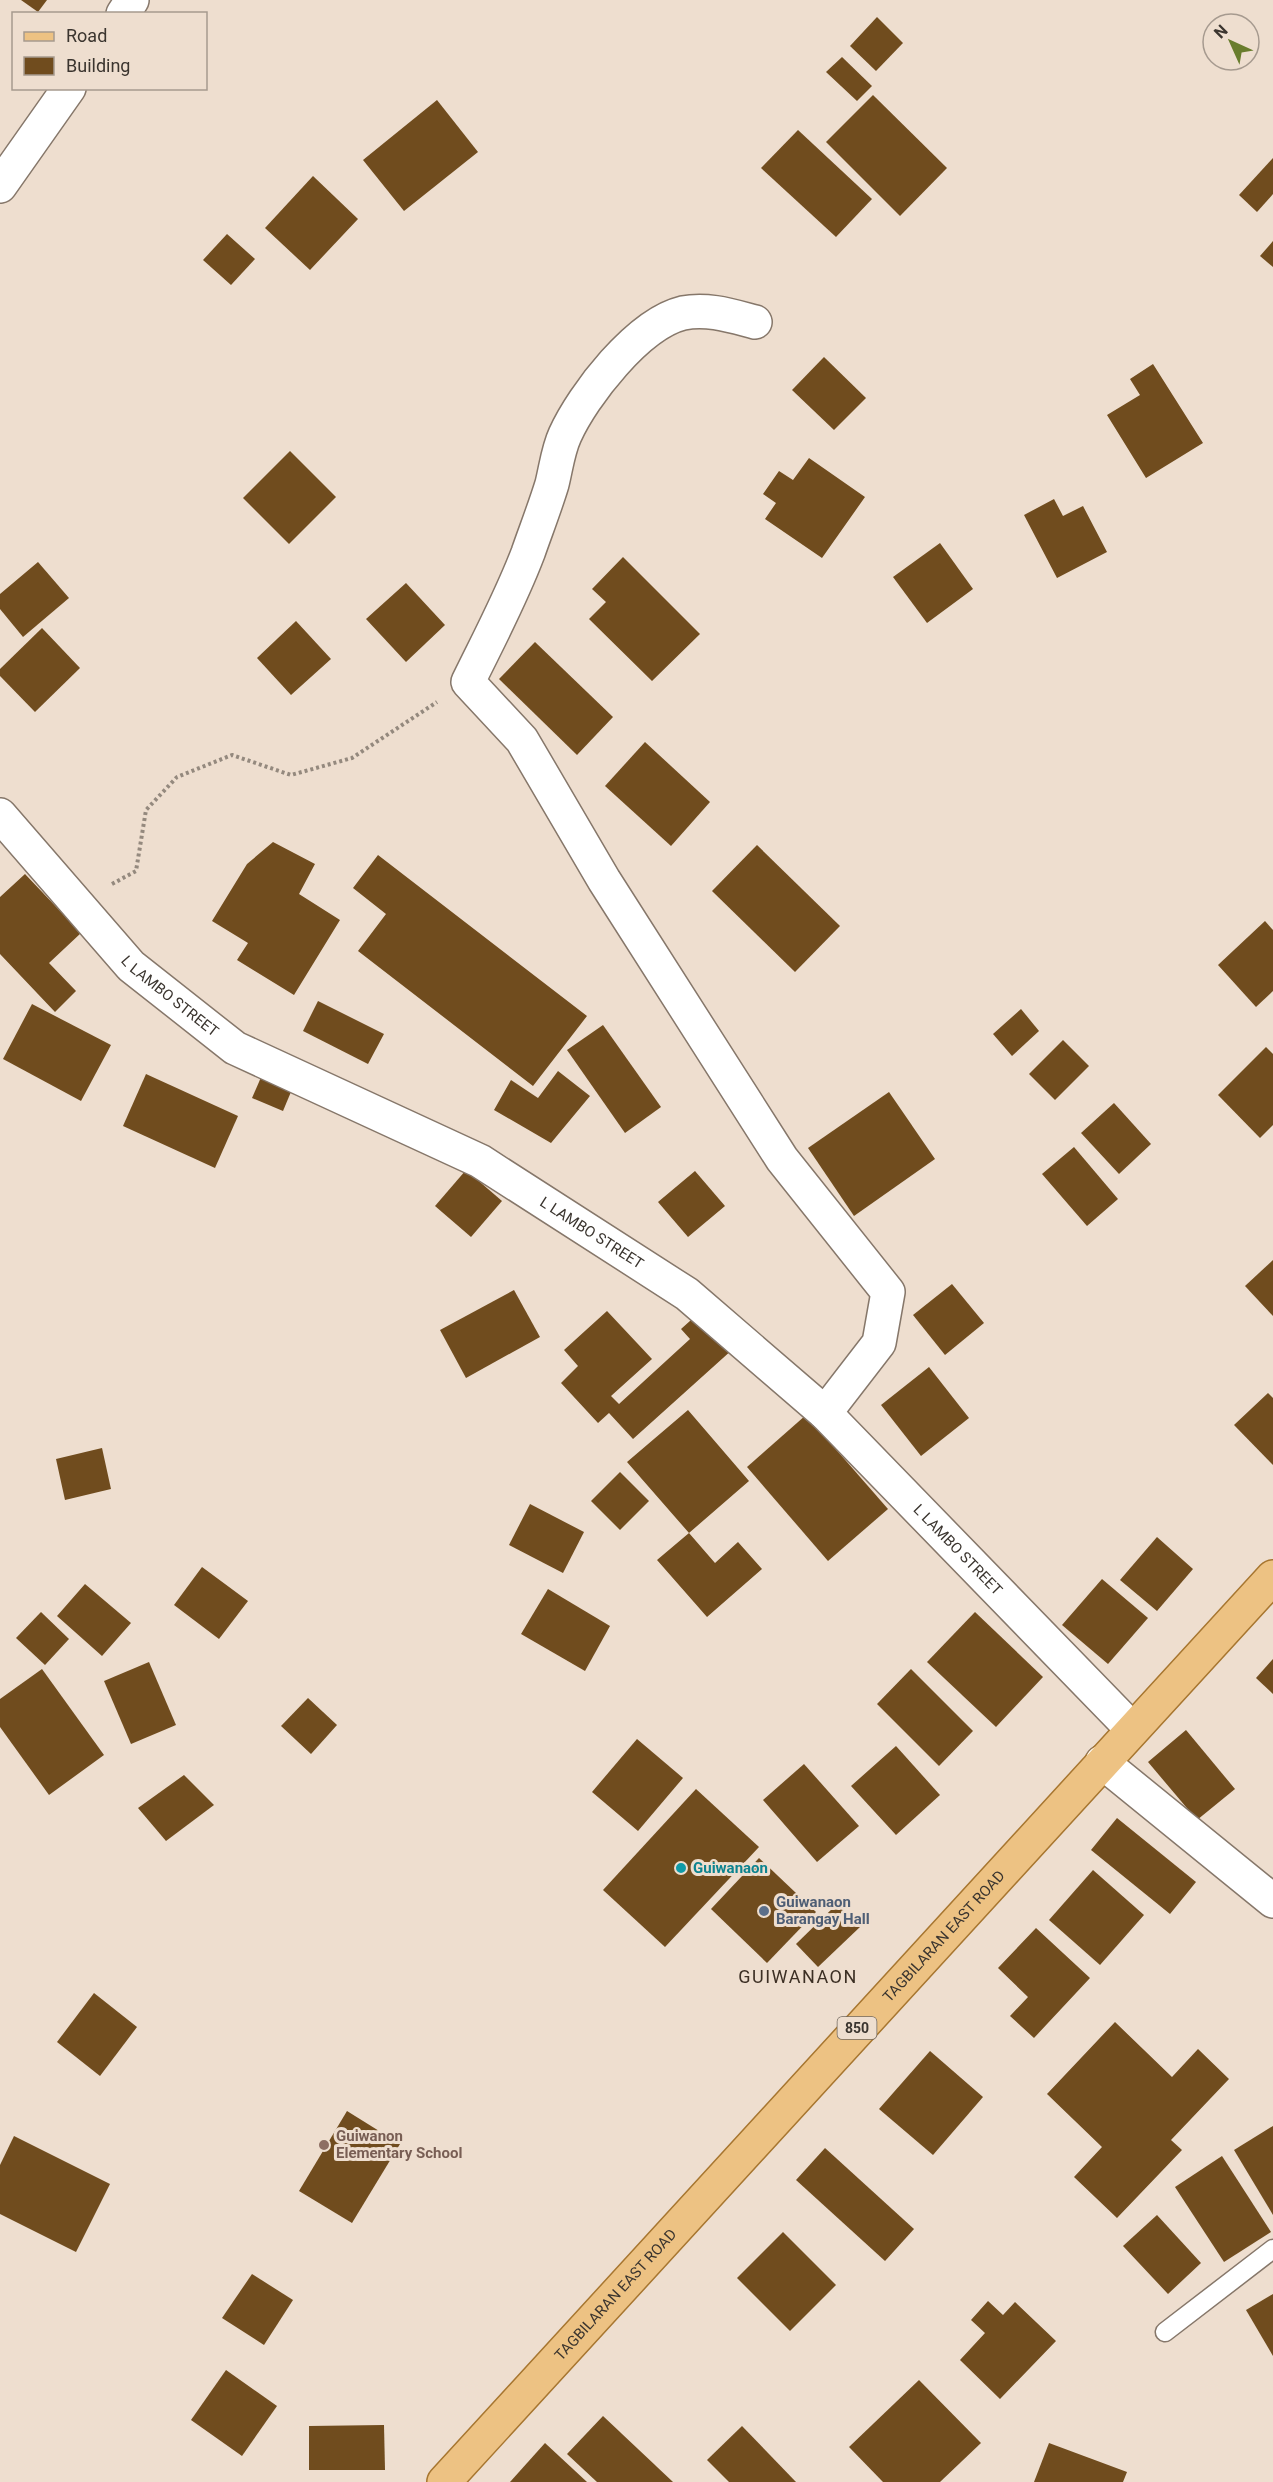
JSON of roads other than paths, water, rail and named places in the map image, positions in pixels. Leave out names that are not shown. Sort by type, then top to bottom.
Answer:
[{"type":"main road","name":"TAGBILARAN EAST ROAD","points":[[444,2482],[1273,1577]]},
{"type":"street","points":[[0,186],[68,90]]},
{"type":"street","points":[[755,322],[718,312],[683,314],[654,327],[613,362],[588,396],[564,436],[551,485],[528,553],[508,603],[468,682],[522,740],[604,880],[782,1159],[888,1292],[879,1344],[825,1413]]},
{"type":"street","name":"L LAMBO STREET","points":[[0,815],[131,966],[235,1048],[480,1161],[687,1294],[825,1413],[1132,1729]]},
{"type":"street","points":[[1102,1762],[1273,1901]]},
{"type":"lane","points":[[1165,2332],[1273,2249]]},
{"type":"place","name":"Guiwanaon","points":[[681,1868]]},
{"type":"place","name":"Guiwanaon Barangay Hall","points":[[764,1911]]},
{"type":"place","name":"Guiwanon Elementary School","points":[[324,2145]]},
{"type":"district","name":"GUIWANAON","points":[[798,1976]]}]
